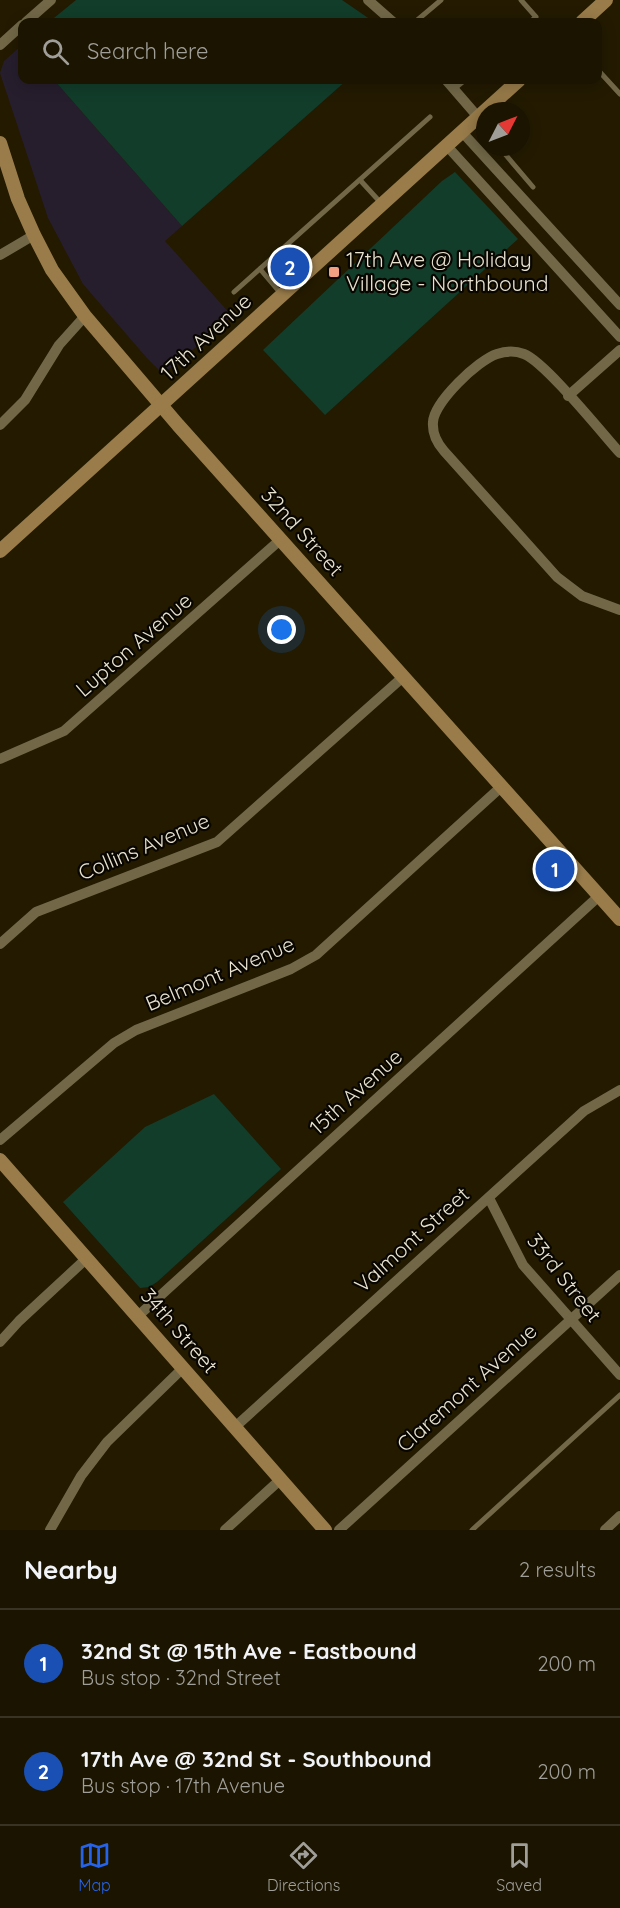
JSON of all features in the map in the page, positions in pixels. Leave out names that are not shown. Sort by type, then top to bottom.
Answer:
[{"type":"street","points":[[31,18],[51,0]]},
{"type":"street","points":[[368,0],[388,18]]},
{"type":"street","points":[[586,18],[606,0]]},
{"type":"street","points":[[0,45],[18,29]]},
{"type":"street","points":[[450,84],[476,107]]},
{"type":"street","name":"17th Avenue","points":[[495,102],[515,84]]},
{"type":"street","name":"17th Avenue","points":[[0,551],[162,407],[476,119]]},
{"type":"street","points":[[462,132],[620,305]]},
{"type":"street","name":"32nd Street","points":[[0,143],[18,200],[34,235],[52,270],[85,316],[162,407],[620,920]]},
{"type":"street","points":[[447,146],[620,337]]},
{"type":"street","points":[[0,255],[34,235]]},
{"type":"street","points":[[0,425],[25,400],[59,345],[85,316]]},
{"type":"street","points":[[568,396],[620,350]]},
{"type":"street","points":[[620,453],[549,374],[525,354],[509,351],[494,354],[450,391],[437,407],[433,430],[444,452],[557,577],[582,596],[620,610]]},
{"type":"street","name":"Lupton Avenue","points":[[0,759],[64,731],[280,540]]},
{"type":"street","name":"Collins Avenue","points":[[0,944],[36,912],[217,842],[404,677]]},
{"type":"street","name":"Belmont Avenue","points":[[0,1140],[114,1043],[136,1030],[291,969],[316,955],[501,787]]},
{"type":"street","name":"15th Avenue","points":[[138,1316],[599,896]]},
{"type":"street","name":"Valmont Street","points":[[235,1427],[584,1111],[620,1089]]},
{"type":"street","name":"34th Street","points":[[0,1160],[325,1530]]},
{"type":"street","name":"33rd Street","points":[[489,1198],[519,1259],[570,1321],[620,1375]]},
{"type":"street","points":[[0,1342],[19,1321],[87,1258]]},
{"type":"street","name":"Claremont Avenue","points":[[339,1530],[620,1275]]},
{"type":"street","points":[[50,1530],[81,1476],[106,1443],[183,1368]]},
{"type":"street","points":[[225,1530],[280,1479]]},
{"type":"street","points":[[604,1530],[620,1516]]},
{"type":"lane","points":[[420,18],[441,0]]},
{"type":"lane","points":[[521,0],[535,18]]},
{"type":"lane","points":[[602,75],[620,94]]},
{"type":"lane","points":[[454,89],[460,84]]},
{"type":"lane","points":[[234,292],[430,117]]},
{"type":"lane","points":[[505,156],[533,187]]},
{"type":"lane","points":[[360,180],[381,204]]},
{"type":"lane","points":[[260,269],[283,295]]},
{"type":"lane","points":[[472,1530],[620,1395]]},
{"type":"shaded area","points":[[18,49],[18,84],[58,84],[182,226],[165,241],[232,316],[174,366],[165,371],[159,370],[146,357],[83,284],[48,218],[0,73],[4,61]]},
{"type":"green space","points":[[76,0],[342,0],[368,18],[54,18]]},
{"type":"green space","points":[[58,84],[342,84],[182,226]]},
{"type":"green space","points":[[455,172],[518,239],[325,415],[263,350],[442,181]]},
{"type":"green space","points":[[214,1094],[281,1169],[157,1282],[149,1287],[140,1288],[63,1202],[145,1127]]},
{"type":"place","name":"17th Ave @ 32nd St - Southbound","points":[[290,267]]},
{"type":"place","name":"17th Ave @ Holiday Village - Northbound","points":[[334,272]]},
{"type":"place","name":"32nd St @ 15th Ave - Eastbound","points":[[555,869]]}]
